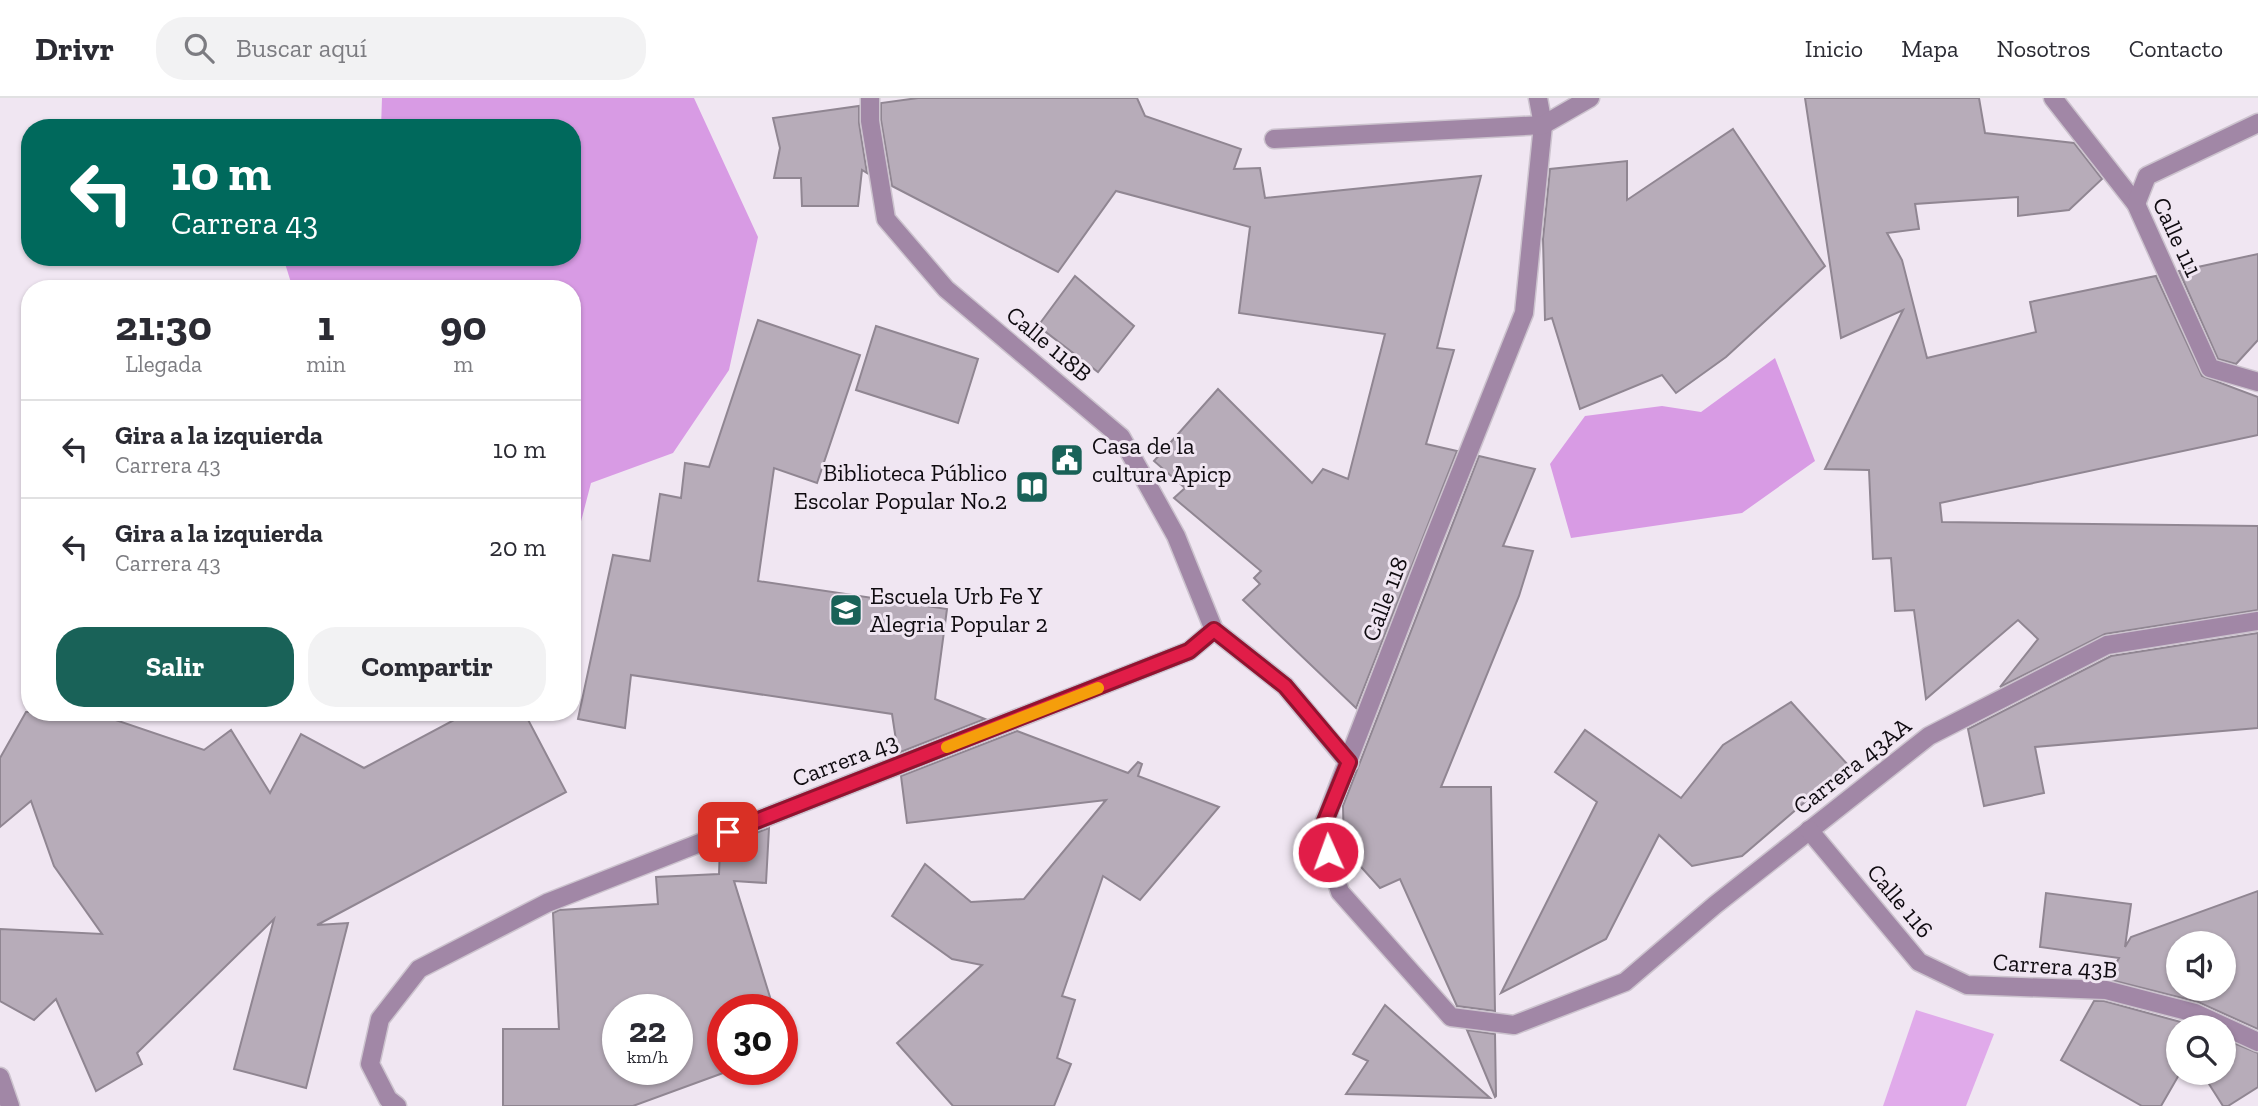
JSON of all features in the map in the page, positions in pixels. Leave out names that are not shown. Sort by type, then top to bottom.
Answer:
[{"type":"street","name":"Calle 118B","points":[[870,98],[870,121],[886,219],[946,289],[1121,437],[1176,536],[1214,630]]},
{"type":"street","name":"Calle 118","points":[[1514,1025],[1451,1017],[1340,892],[1321,831],[1524,313],[1544,125],[1538,98]]},
{"type":"street","points":[[1274,139],[1544,125],[1590,98]]},
{"type":"street","name":"Calle 111","points":[[2053,98],[2136,204],[2210,368],[2258,382]]},
{"type":"street","points":[[2136,204],[2147,176],[2258,123]]},
{"type":"street","name":"Carrera 43AA","points":[[1514,1025],[1625,982],[1715,905],[1929,736],[2107,645],[2258,621]]},
{"type":"street","points":[[1214,630],[1285,686],[1349,762]]},
{"type":"street","name":"Carrera 43","points":[[397,1106],[388,1099],[370,1064],[380,1019],[419,969],[535,909],[1189,651],[1214,630]]},
{"type":"street","name":"Calle 116","points":[[1809,830],[1919,962],[1966,985]]},
{"type":"street","name":"Carrera 43B","points":[[1966,985],[2106,990],[2195,1013],[2258,1042]]},
{"type":"street","points":[[0,1077],[10,1106]]},
{"type":"shaded area","points":[[382,98],[694,98],[758,237],[729,370],[673,453],[591,483],[581,521],[581,280],[290,280],[286,266],[581,266],[581,119],[381,119]]},
{"type":"shaded area","points":[[1775,358],[1815,461],[1742,513],[1571,538],[1550,464],[1585,416],[1662,406],[1701,412]]},
{"type":"shaded area","points":[[1916,1010],[1994,1034],[1966,1106],[1883,1106]]},
{"type":"building","points":[[918,98],[1137,98],[1145,116],[1241,149],[1234,169],[1260,168],[1265,198],[1481,176],[1437,348],[1454,350],[1426,444],[1457,451],[1356,708],[1243,600],[1260,584],[1254,578],[1261,571],[1174,498],[1185,488],[1154,461],[1218,389],[1312,483],[1323,469],[1348,479],[1385,334],[1239,313],[1250,227],[1116,191],[1058,272],[892,186],[881,120],[881,103]]},
{"type":"building","points":[[1805,98],[1979,98],[1985,133],[2074,143],[2102,179],[2069,210],[2018,216],[2018,197],[1915,204],[1919,229],[1887,233],[1902,260],[1927,358],[2036,332],[2030,302],[2156,276],[2202,376],[2258,397],[2258,435],[1940,503],[1942,522],[2258,526],[2258,610],[2105,634],[2000,687],[2038,639],[2018,620],[1926,699],[1914,610],[1895,611],[1891,558],[1873,559],[1869,470],[1825,469],[1903,310],[1841,338]]},
{"type":"building","points":[[859,106],[867,173],[862,170],[858,206],[802,206],[801,178],[774,178],[780,148],[773,118]]},
{"type":"building","points":[[1733,129],[1825,266],[1726,357],[1676,393],[1662,375],[1580,409],[1552,318],[1545,320],[1543,239],[1550,169],[1627,161],[1627,200]]},
{"type":"building","points":[[2258,254],[2258,340],[2236,364],[2218,359],[2179,271]]},
{"type":"building","points":[[1075,276],[1134,326],[1098,372],[1038,326]]},
{"type":"building","points":[[758,320],[860,355],[817,483],[774,468],[758,581],[947,609],[935,699],[985,719],[898,753],[892,714],[631,675],[625,728],[581,720],[581,705],[613,555],[650,561],[660,494],[681,498],[685,463],[709,467]]},
{"type":"building","points":[[876,326],[978,359],[958,423],[856,390]]},
{"type":"building","points":[[1479,456],[1535,469],[1503,546],[1533,551],[1519,596],[1441,787],[1491,787],[1495,1011],[1457,1006],[1400,879],[1380,888],[1344,848],[1343,806]]},
{"type":"building","points":[[2258,633],[2258,728],[2035,747],[2044,793],[1984,806],[1968,729],[2111,656]]},
{"type":"building","points":[[1791,702],[1848,765],[1742,856],[1692,866],[1659,835],[1606,939],[1501,993],[1597,802],[1555,772],[1585,730],[1681,798],[1723,745]]},
{"type":"building","points":[[21,721],[119,721],[204,750],[231,730],[270,793],[301,734],[364,768],[452,721],[529,721],[566,792],[317,925],[348,923],[306,1088],[234,1069],[274,919],[137,1053],[142,1064],[96,1091],[56,999],[34,1020],[0,1001],[0,929],[102,934],[54,866],[31,801],[0,827],[0,758]]},
{"type":"building","points":[[1017,731],[1128,773],[1138,762],[1142,764],[1138,776],[1219,807],[1140,900],[1103,876],[1062,996],[1075,1000],[1057,1058],[1071,1064],[1054,1106],[953,1106],[897,1043],[982,965],[952,959],[892,916],[925,864],[971,902],[1024,899],[1106,800],[907,823],[901,776]]},
{"type":"building","points":[[769,828],[766,883],[734,881],[769,994],[707,994],[707,1079],[693,1084],[693,994],[602,994],[602,1085],[690,1085],[633,1106],[503,1106],[503,1029],[559,1029],[553,913],[559,910],[658,904],[656,877],[719,874],[720,847]]},
{"type":"building","points":[[2258,891],[2258,1029],[2236,1019],[2236,1015],[2227,1015],[2194,1001],[2236,1001],[2236,931],[2166,931],[2166,994],[2107,979],[2119,958],[2040,947],[2046,893],[2131,904],[2125,947],[2131,937]]},
{"type":"building","points":[[2094,1001],[2104,1001],[2166,1018],[2166,1085],[2173,1085],[2161,1106],[2142,1106],[2061,1060]]},
{"type":"building","points":[[1385,1005],[1490,1098],[1346,1094],[1368,1061],[1353,1054]]},
{"type":"building","points":[[1467,1030],[1495,1034],[1495,1097]]},
{"type":"building","points":[[2236,1044],[2258,1053],[2258,1087],[2228,1106],[2223,1106],[2210,1085],[2236,1085]]},
{"type":"slow traffic","points":[[947,747],[1098,688]]},
{"type":"place","name":"Casa de la cultura Apicp","points":[[1067,460]]},
{"type":"place","name":"Biblioteca Público Escolar Popular No.2","points":[[1032,487]]},
{"type":"place","name":"Escuela Urb Fe Y Alegria Popular 2","points":[[846,610]]},
{"type":"route","points":[[728,832],[1189,651],[1214,630],[1285,686],[1349,762],[1321,831],[1328,852]]}]
